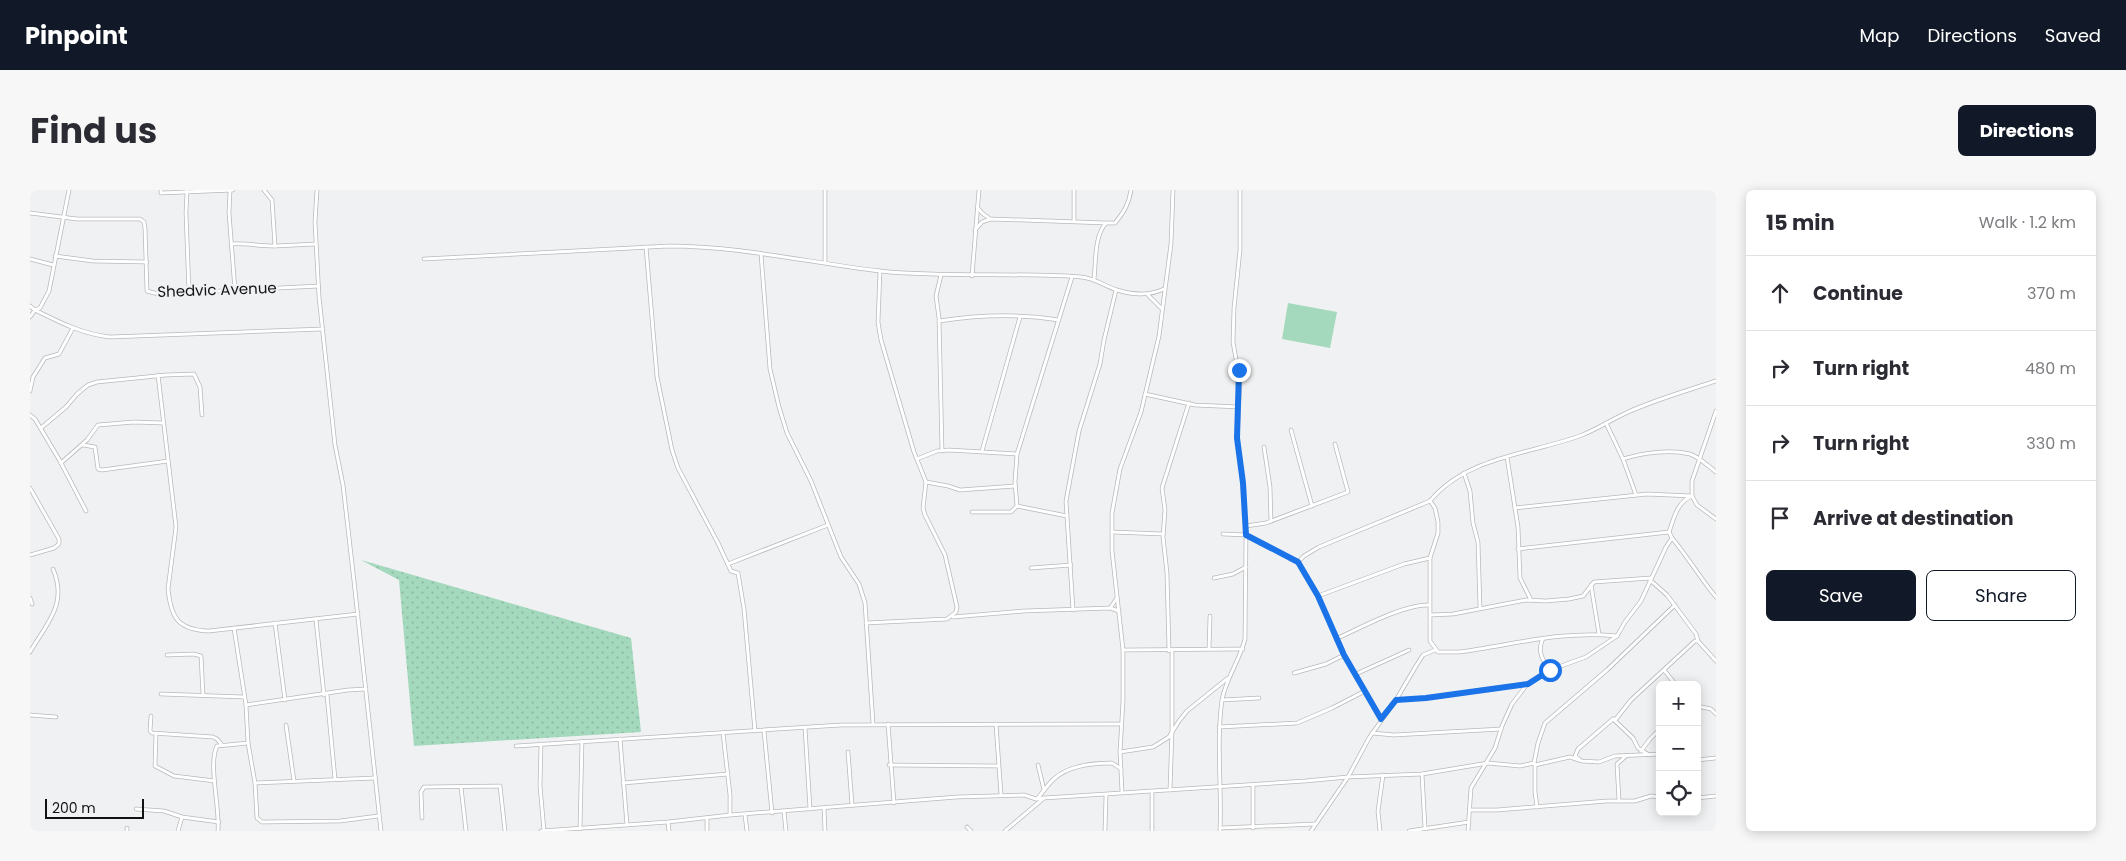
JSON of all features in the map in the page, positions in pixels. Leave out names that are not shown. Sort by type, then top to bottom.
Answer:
[{"type":"street","points":[[30,317],[34,310],[40,308],[49,291],[69,190]]},
{"type":"street","points":[[161,190],[161,193],[231,190],[231,244],[235,290]]},
{"type":"street","points":[[264,190],[272,200],[275,246]]},
{"type":"street","points":[[317,190],[316,244],[318,286],[331,407],[343,485],[358,614],[381,831]]},
{"type":"street","points":[[825,190],[825,262]]},
{"type":"street","points":[[972,276],[979,190]]},
{"type":"street","points":[[1074,190],[1074,221]]},
{"type":"street","points":[[975,230],[982,222],[991,219],[1115,223],[1129,203],[1131,190]]},
{"type":"street","points":[[1122,792],[1120,724],[1123,701],[1123,650],[1112,532],[1112,513],[1117,480],[1141,412],[1156,349],[1171,244],[1173,190]]},
{"type":"street","points":[[1240,190],[1240,250],[1234,308],[1234,354],[1240,382],[1237,438],[1246,526],[1245,639],[1243,649],[1226,685],[1222,700],[1219,727],[1220,830],[1262,829],[1316,824]]},
{"type":"street","points":[[187,191],[189,292]]},
{"type":"street","points":[[978,207],[982,213],[991,219]]},
{"type":"street","points":[[30,213],[63,217]]},
{"type":"street","name":"Shedvic Avenue","points":[[63,217],[140,219],[144,222],[147,291],[158,294],[318,286]]},
{"type":"street","points":[[1094,279],[1099,236],[1106,223]]},
{"type":"street","points":[[231,244],[246,243],[261,246],[316,244]]},
{"type":"street","points":[[424,259],[646,247],[705,246],[880,271],[972,276],[1072,276],[1094,279],[1116,290],[1148,295],[1164,289]]},
{"type":"street","points":[[646,247],[658,377],[672,450],[678,468],[731,571],[738,573],[744,609],[755,731]]},
{"type":"street","points":[[761,254],[770,369],[774,390],[788,434],[812,481],[841,556],[859,584],[865,603],[873,724]]},
{"type":"street","points":[[55,256],[93,261],[147,262]]},
{"type":"street","points":[[30,259],[53,265]]},
{"type":"street","points":[[880,271],[878,322],[881,340],[917,459],[926,482],[923,508],[945,555],[957,607],[952,617]]},
{"type":"street","points":[[941,274],[936,296],[939,321],[942,451]]},
{"type":"street","points":[[1017,506],[1015,486],[1017,454],[1072,276]]},
{"type":"street","points":[[1073,610],[1066,501],[1077,438],[1100,364],[1116,290]]},
{"type":"street","points":[[1148,295],[1162,309]]},
{"type":"street","points":[[30,306],[34,310],[73,328],[92,335],[110,337],[323,329]]},
{"type":"street","points":[[939,321],[974,317],[1020,317],[1059,320]]},
{"type":"street","points":[[982,451],[1020,317]]},
{"type":"street","points":[[30,391],[32,377],[45,358],[59,354],[73,328]]},
{"type":"street","points":[[41,428],[88,385],[107,380],[158,376],[194,374],[200,387],[202,416]]},
{"type":"street","points":[[158,376],[176,527],[168,589],[172,614],[185,626],[196,630],[316,620],[358,614]]},
{"type":"street","points":[[1298,562],[1319,547],[1430,501],[1438,492],[1464,473],[1507,457],[1583,435],[1628,412],[1716,381]]},
{"type":"street","points":[[1145,394],[1200,405],[1239,407]]},
{"type":"street","points":[[1170,790],[1172,730],[1170,650],[1167,574],[1163,534],[1165,510],[1162,488],[1189,402]]},
{"type":"street","points":[[1716,411],[1698,458],[1692,481],[1692,496],[1696,505],[1716,518]]},
{"type":"street","points":[[30,415],[41,428],[86,511]]},
{"type":"street","points":[[61,463],[83,445],[98,425],[134,422],[163,423]]},
{"type":"street","points":[[1606,424],[1623,458],[1636,496]]},
{"type":"street","points":[[1291,430],[1312,506]]},
{"type":"street","points":[[1246,526],[1271,521],[1348,492],[1335,444]]},
{"type":"street","points":[[83,445],[95,447],[96,465],[98,469],[102,470],[168,461]]},
{"type":"street","points":[[1264,447],[1270,487],[1271,521]]},
{"type":"street","points":[[917,459],[942,451],[982,451],[1017,454]]},
{"type":"street","points":[[1623,458],[1643,453],[1676,452],[1698,458],[1716,472]]},
{"type":"street","points":[[1507,457],[1515,508],[1520,578],[1531,600]]},
{"type":"street","points":[[1464,473],[1470,491],[1473,523],[1478,542],[1480,608]]},
{"type":"street","points":[[926,482],[960,490],[1015,486]]},
{"type":"street","points":[[30,488],[60,539],[59,544],[54,548],[30,555]]},
{"type":"street","points":[[1515,508],[1661,494],[1692,496]]},
{"type":"street","points":[[1692,496],[1684,499],[1669,532],[1687,556],[1698,576],[1716,597]]},
{"type":"street","points":[[1430,501],[1435,508],[1438,522],[1438,533],[1430,558],[1429,604],[1431,615],[1429,635],[1431,645],[1435,650]]},
{"type":"street","points":[[1017,506],[1067,516]]},
{"type":"street","points":[[972,512],[1011,512],[1017,506]]},
{"type":"street","points":[[728,564],[828,524]]},
{"type":"street","points":[[1112,532],[1163,534]]},
{"type":"street","points":[[1518,549],[1669,532]]},
{"type":"street","points":[[1223,534],[1246,535],[1298,562],[1318,596],[1344,655],[1381,719]]},
{"type":"street","points":[[1468,831],[1471,788],[1496,748],[1501,729],[1512,704],[1528,684],[1550,670],[1586,657],[1617,636],[1641,601],[1650,579],[1672,538]]},
{"type":"street","points":[[1318,596],[1404,564],[1430,558]]},
{"type":"street","points":[[1031,568],[1071,566]]},
{"type":"street","points":[[1214,578],[1233,574],[1246,567]]},
{"type":"street","points":[[30,652],[51,618],[59,599],[59,582],[54,569]]},
{"type":"street","points":[[1431,615],[1531,600],[1546,601],[1583,596],[1591,585],[1600,581],[1650,579],[1675,605],[1696,634],[1698,641],[1716,661]]},
{"type":"street","points":[[1591,585],[1599,634]]},
{"type":"street","points":[[30,598],[32,604]]},
{"type":"street","points":[[1110,608],[1118,598]]},
{"type":"street","points":[[1336,639],[1405,609],[1420,604],[1429,604]]},
{"type":"street","points":[[1538,807],[1535,792],[1535,764],[1538,743],[1545,723],[1607,670],[1675,605]]},
{"type":"street","points":[[866,623],[947,619],[1024,611],[1110,608],[1119,611]]},
{"type":"street","points":[[1209,649],[1210,616]]},
{"type":"street","points":[[316,620],[335,779]]},
{"type":"street","points":[[275,623],[285,700]]},
{"type":"street","points":[[234,628],[246,705],[248,743],[255,783],[257,818],[262,822],[340,821],[378,816]]},
{"type":"street","points":[[1311,831],[1348,777],[1372,733],[1396,700],[1423,655],[1435,650],[1459,652],[1543,638],[1599,634],[1617,636]]},
{"type":"street","points":[[1543,638],[1539,646],[1540,654],[1542,661],[1550,670]]},
{"type":"street","points":[[1575,756],[1578,749],[1586,741],[1613,719],[1616,719],[1630,700],[1695,640],[1698,641]]},
{"type":"street","points":[[1123,650],[1243,649]]},
{"type":"street","points":[[1356,674],[1409,650]]},
{"type":"street","points":[[167,655],[194,654],[201,656],[203,695]]},
{"type":"street","points":[[1294,674],[1326,664],[1344,655]]},
{"type":"street","points":[[1664,670],[1673,681]]},
{"type":"street","points":[[1120,752],[1153,747],[1169,737],[1172,730],[1195,703],[1230,677]]},
{"type":"street","points":[[1396,700],[1426,698],[1528,684]]},
{"type":"street","points":[[1218,686],[1226,685]]},
{"type":"street","points":[[246,705],[326,695],[348,690],[366,690]]},
{"type":"street","points":[[1219,727],[1297,723],[1310,719],[1365,691]]},
{"type":"street","points":[[161,694],[244,697]]},
{"type":"street","points":[[1222,700],[1259,698]]},
{"type":"street","points":[[1701,707],[1711,709],[1716,714]]},
{"type":"street","points":[[30,715],[56,717]]},
{"type":"street","points":[[151,716],[150,731],[156,734],[213,737],[222,745]]},
{"type":"street","points":[[1613,719],[1633,738],[1641,751],[1650,756]]},
{"type":"street","points":[[516,746],[873,724],[1120,724]]},
{"type":"street","points":[[888,724],[889,765],[894,803]]},
{"type":"street","points":[[996,724],[1001,795]]},
{"type":"street","points":[[286,725],[294,781]]},
{"type":"street","points":[[806,728],[810,809]]},
{"type":"street","points":[[1372,733],[1394,735],[1501,729]]},
{"type":"street","points":[[764,731],[772,813]]},
{"type":"street","points":[[723,733],[730,815]]},
{"type":"street","points":[[156,734],[154,766],[174,776],[216,781]]},
{"type":"street","points":[[1641,751],[1656,734]]},
{"type":"street","points":[[620,739],[627,826]]},
{"type":"street","points":[[580,829],[582,741]]},
{"type":"street","points":[[218,831],[214,750],[217,746],[248,743]]},
{"type":"street","points":[[541,744],[542,831],[627,826],[730,815],[957,797],[1024,795],[1036,799],[1106,795],[1122,792],[1422,774],[1488,763],[1520,766],[1575,756],[1582,761]]},
{"type":"street","points":[[848,752],[852,805]]},
{"type":"street","points":[[1619,801],[1617,764],[1627,755]]},
{"type":"street","points":[[1570,757],[1582,761],[1598,762],[1615,756],[1656,755]]},
{"type":"street","points":[[1701,760],[1716,758]]},
{"type":"street","points":[[1036,799],[1056,777],[1066,770],[1082,766],[1112,763],[1121,769]]},
{"type":"street","points":[[889,765],[998,766]]},
{"type":"street","points":[[1038,765],[1044,791]]},
{"type":"street","points":[[623,783],[728,774]]},
{"type":"street","points":[[1422,774],[1425,828]]},
{"type":"street","points":[[1380,831],[1378,811],[1383,775]]},
{"type":"street","points":[[255,783],[375,778]]},
{"type":"street","points":[[1253,785],[1254,828]]},
{"type":"street","points":[[422,818],[421,792],[424,787],[500,786],[505,831]]},
{"type":"street","points":[[461,787],[466,831]]},
{"type":"street","points":[[1152,791],[1152,831]]},
{"type":"street","points":[[1105,831],[1106,795]]},
{"type":"street","points":[[1470,810],[1498,810],[1635,801],[1651,796],[1656,797]]},
{"type":"street","points":[[1701,798],[1716,796]]},
{"type":"street","points":[[1006,831],[1044,798]]},
{"type":"street","points":[[824,808],[825,831]]},
{"type":"street","points":[[136,809],[164,811],[182,817],[219,822]]},
{"type":"street","points":[[784,812],[786,831]]},
{"type":"street","points":[[746,815],[747,831]]},
{"type":"street","points":[[178,831],[182,817]]},
{"type":"street","points":[[707,818],[707,831]]},
{"type":"street","points":[[668,822],[669,831]]},
{"type":"street","points":[[1409,831],[1469,822]]},
{"type":"street","points":[[967,827],[971,831]]},
{"type":"green space","points":[[1288,303],[1337,312],[1330,348],[1282,339]]},
{"type":"green space","points":[[361,560],[631,638],[641,732],[414,746],[399,580]]},
{"type":"route","points":[[1239,370],[1237,438],[1243,483],[1246,535],[1273,547],[1298,562],[1318,596],[1344,655],[1381,719],[1396,700],[1426,698],[1528,684],[1550,670]]}]
